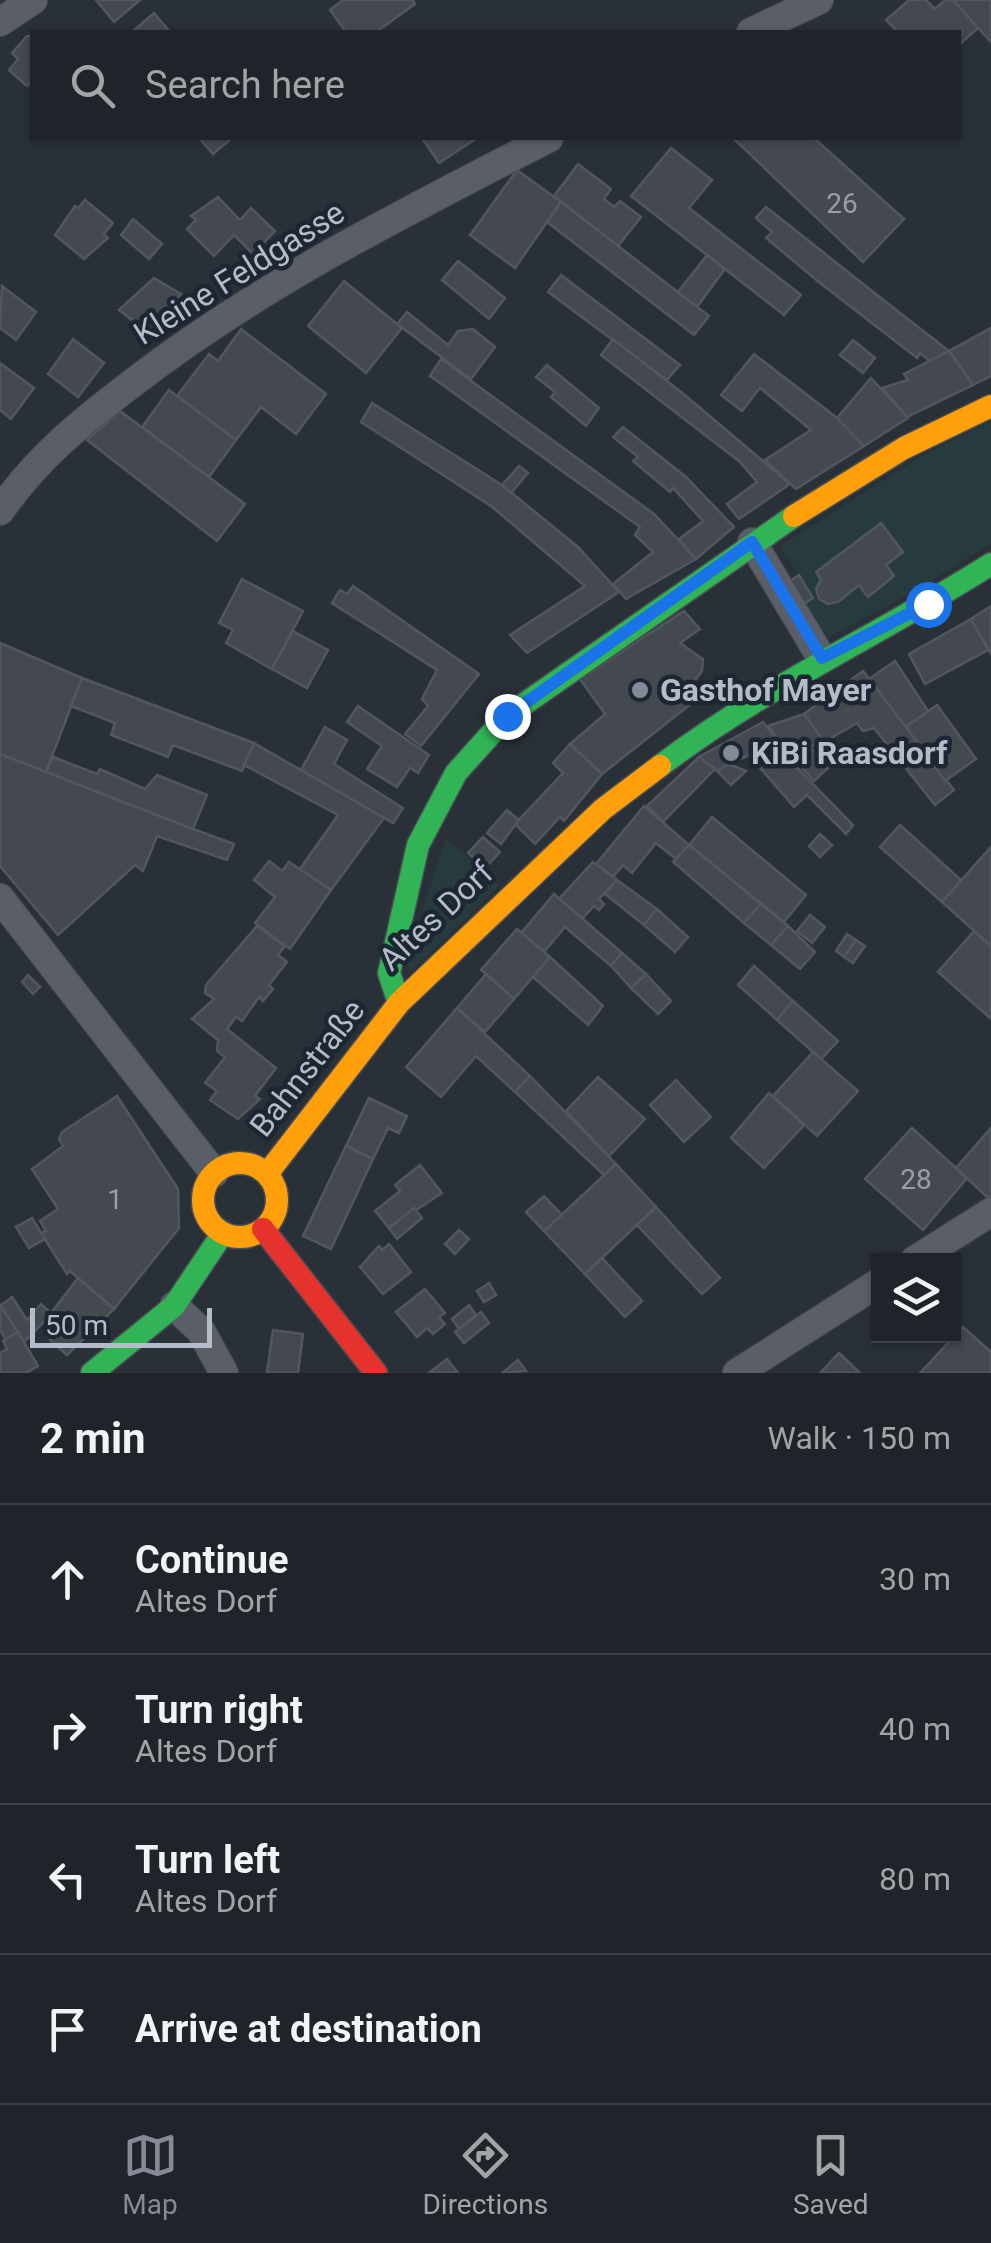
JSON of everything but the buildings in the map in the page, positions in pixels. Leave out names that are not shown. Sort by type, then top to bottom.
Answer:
[{"type":"main road","name":"Altes Dorf","points":[[991,406],[904,448],[752,542],[507,716],[456,773],[418,845],[389,973],[399,1003],[603,809],[710,728],[822,658],[928,604],[991,564]]},
{"type":"main road","name":"Bahnstraße","points":[[266,1174],[399,1003]]},
{"type":"main road","points":[[241,1162],[266,1174],[277,1202],[263,1229],[244,1237],[223,1233],[206,1216],[203,1193],[214,1173],[241,1162]]},
{"type":"main road","points":[[263,1229],[376,1373]]},
{"type":"main road","points":[[92,1373],[174,1306],[223,1233]]},
{"type":"street","points":[[0,22],[33,0]]},
{"type":"street","points":[[755,30],[819,0]]},
{"type":"street","name":"Kleine Feldgasse","points":[[0,512],[56,442],[186,342],[355,238],[545,140]]},
{"type":"street","points":[[752,542],[822,658]]},
{"type":"street","points":[[0,898],[214,1173]]},
{"type":"street","points":[[925,1253],[991,1212]]},
{"type":"street","points":[[738,1373],[871,1288]]},
{"type":"street","points":[[174,1306],[201,1331],[224,1373]]},
{"type":"green space","points":[[991,421],[991,543],[918,590],[823,640],[799,607],[813,598],[780,546],[918,458]]},
{"type":"green space","points":[[446,839],[500,885],[412,971],[405,963]]},
{"type":"traffic: fast","points":[[399,1003],[389,973],[418,845],[456,773],[507,716],[794,516]]},
{"type":"traffic: fast","points":[[660,766],[740,711],[991,564]]},
{"type":"traffic: fast","points":[[92,1373],[174,1306],[223,1233]]},
{"type":"traffic: slow","points":[[794,516],[904,448],[991,406]]},
{"type":"traffic: slow","points":[[267,1174],[399,1003],[603,809],[660,766]]},
{"type":"traffic: slow","points":[[240,1163],[266,1174],[277,1200],[266,1226],[240,1237],[214,1226],[203,1200],[214,1174],[240,1163]]},
{"type":"traffic: jam","points":[[263,1229],[376,1373]]},
{"type":"place","name":"Gasthof Mayer","points":[[640,690]]},
{"type":"place","name":"KiBi Raasdorf","points":[[731,753]]},
{"type":"route","points":[[507,716],[752,542],[822,658],[928,604]]}]
